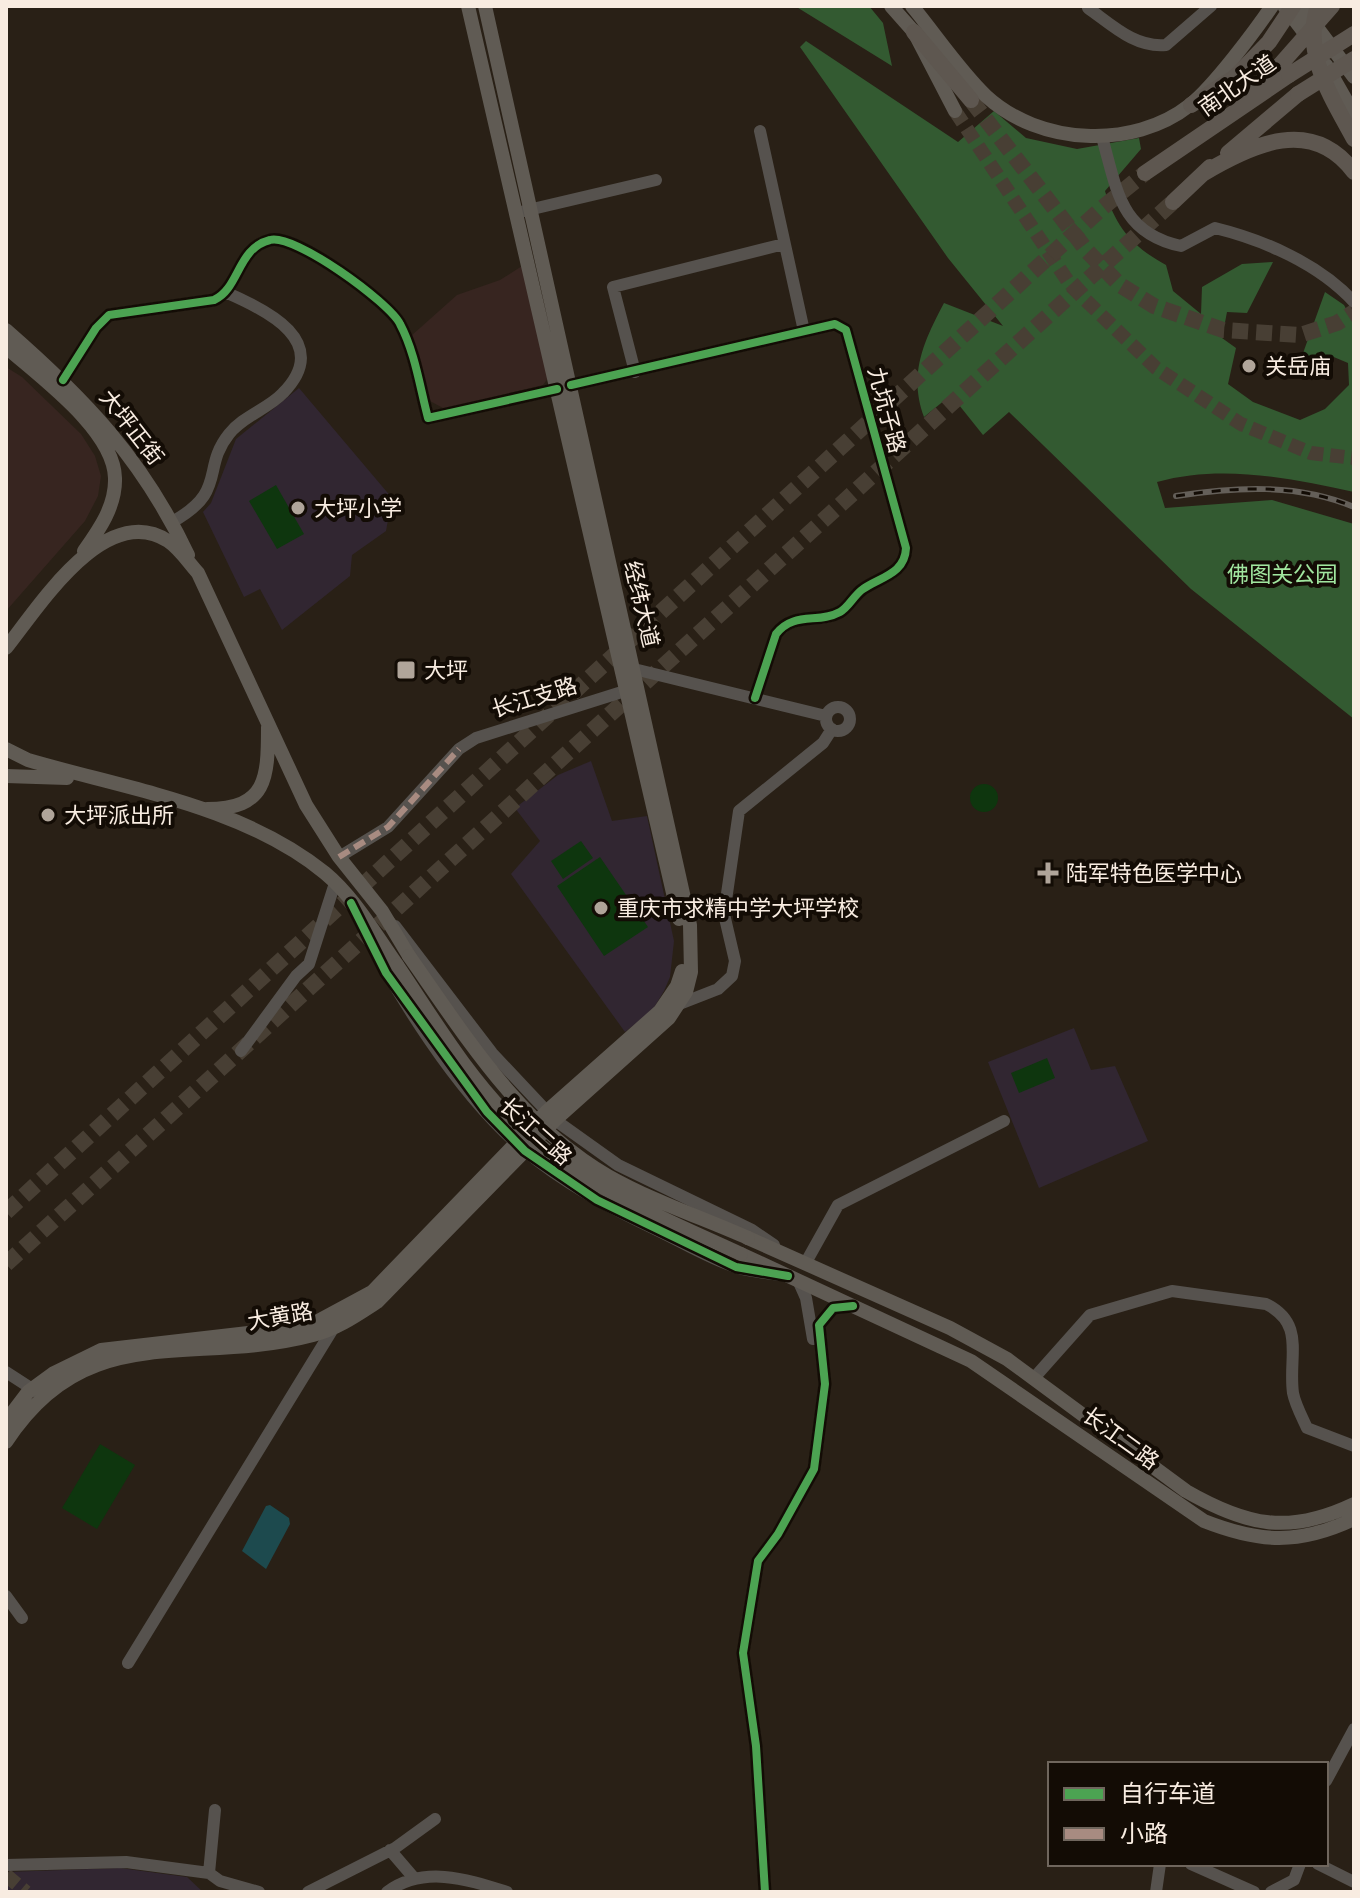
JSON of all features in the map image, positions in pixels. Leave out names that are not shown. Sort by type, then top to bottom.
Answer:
[{"type":"highway","points":[[1318,6],[1313,40],[1319,72],[1354,139]]},
{"type":"highway","points":[[1284,70],[1332,6]]},
{"type":"highway","points":[[1191,105],[1269,42],[1294,8]]},
{"type":"highway","points":[[914,32],[971,100]]},
{"type":"highway","name":"南北大道","points":[[1145,173],[1213,128],[1284,70],[1354,34]]},
{"type":"highway","name":"南北大道","points":[[1173,202],[1298,94],[1354,60]]},
{"type":"highway","points":[[1204,173],[1236,154],[1295,138],[1318,141],[1336,152],[1354,172]]},
{"type":"main road","name":"经纬大道","points":[[468,6],[524,211]]},
{"type":"main road","name":"经纬大道","points":[[485,6],[524,211],[634,669],[690,925],[691,972],[680,1003],[658,1032],[550,1116]]},
{"type":"main road","points":[[891,6],[914,32],[955,111]]},
{"type":"main road","points":[[912,6],[988,97],[1046,131],[1102,137],[1158,123],[1191,105]]},
{"type":"main road","points":[[1229,72],[1272,6]]},
{"type":"main road","points":[[1294,8],[1330,30],[1354,60]]},
{"type":"main road","points":[[1294,8],[1354,77]]},
{"type":"main road","points":[[1294,8],[1354,114]]},
{"type":"main road","name":"大坪正街","points":[[6,330],[63,380],[111,431],[172,522],[198,573]]},
{"type":"main road","name":"大坪正街","points":[[6,347],[72,407],[110,456],[116,481],[111,505],[78,559]]},
{"type":"main road","name":"经纬大道","points":[[521,1147],[660,1011],[677,986],[682,970],[681,929],[625,691],[564,387]]},
{"type":"main road","name":"长江二路","points":[[6,648],[78,559],[120,535],[146,532],[169,542],[198,573],[306,805],[339,857],[382,911],[403,960],[480,1084],[540,1146],[623,1200],[940,1345],[999,1378],[1180,1508],[1204,1521],[1230,1531],[1283,1539],[1308,1538],[1354,1519]]},
{"type":"main road","name":"长江二路","points":[[199,809],[232,809],[247,803],[259,792],[268,762],[268,723]]},
{"type":"main road","name":"长江二路","points":[[6,749],[28,760],[199,809],[301,856],[335,883],[403,960],[493,1074],[546,1131],[609,1176],[950,1328],[1034,1378],[1186,1491],[1234,1515],[1272,1523],[1303,1523],[1322,1520],[1354,1504]]},
{"type":"main road","name":"长江二路","points":[[6,776],[50,776],[107,783]]},
{"type":"main road","name":"大黄路","points":[[6,1421],[76,1360],[101,1350],[332,1322],[377,1302],[521,1147]]},
{"type":"main road","name":"大黄路","points":[[6,1442],[37,1392]]},
{"type":"street","points":[[1088,8],[1136,42],[1160,46],[1166,45],[1211,6]]},
{"type":"street","points":[[760,131],[804,331]]},
{"type":"street","points":[[1102,137],[1123,207],[1155,241],[1184,246],[1215,228],[1228,231],[1291,255],[1354,302]]},
{"type":"street","points":[[524,211],[656,180]]},
{"type":"street","name":"九坑子路","points":[[225,292],[240,262],[261,244],[283,239],[305,248],[396,318],[428,418],[835,324],[846,330],[906,548],[906,558],[897,570],[863,589],[838,613],[798,619],[783,626],[776,634],[755,698]]},
{"type":"street","points":[[635,372],[613,287],[784,244]]},
{"type":"street","points":[[63,380],[96,328],[109,315],[214,300],[225,292],[268,312],[295,337],[303,356],[299,373],[283,394],[229,433],[203,499],[192,512],[172,522]]},
{"type":"street","points":[[634,669],[826,716]]},
{"type":"street","name":"长江支路","points":[[339,857],[388,827],[459,749],[492,731],[625,691]]},
{"type":"street","points":[[660,1011],[718,989],[732,976],[735,969],[724,914],[739,811],[823,743],[832,729],[847,726],[849,714],[836,707],[826,716]]},
{"type":"street","points":[[826,716],[832,729]]},
{"type":"street","points":[[241,1051],[296,976],[309,964],[335,883]]},
{"type":"street","name":"长江二路","points":[[351,903],[386,973],[450,1066],[521,1147],[597,1200],[736,1267],[793,1278]]},
{"type":"street","name":"长江二路","points":[[382,911],[418,951],[492,1053],[550,1116],[588,1145],[650,1182],[752,1230],[799,1262]]},
{"type":"street","points":[[799,1262],[838,1205],[1004,1121]]},
{"type":"street","points":[[557,1175],[554,1158],[560,1147],[577,1142],[588,1145]]},
{"type":"street","points":[[793,1278],[808,1307],[822,1406]]},
{"type":"street","points":[[1034,1378],[1090,1315],[1172,1291],[1266,1304],[1280,1311],[1291,1326],[1293,1395],[1307,1428],[1354,1446]]},
{"type":"street","points":[[765,1892],[756,1746],[743,1653],[758,1561],[778,1534],[814,1469],[825,1378],[819,1325],[833,1308],[853,1306]]},
{"type":"street","points":[[128,1663],[332,1322]]},
{"type":"street","points":[[6,1372],[37,1392]]},
{"type":"street","points":[[6,1596],[22,1618]]},
{"type":"street","points":[[1328,1777],[1354,1729]]},
{"type":"street","points":[[209,1873],[215,1810]]},
{"type":"street","points":[[308,1892],[390,1850],[435,1819]]},
{"type":"street","points":[[390,1850],[414,1878]]},
{"type":"street","points":[[6,1865],[126,1862],[209,1873],[220,1881],[259,1892]]},
{"type":"street","points":[[1156,1892],[1160,1866]]},
{"type":"street","points":[[1196,1866],[1254,1892]]},
{"type":"street","points":[[1271,1892],[1294,1880],[1299,1866]]},
{"type":"street","points":[[1322,1866],[1354,1882]]},
{"type":"street","points":[[387,1892],[414,1878],[458,1876],[507,1892]]},
{"type":"shaded area","points":[[522,266],[548,378],[543,385],[445,409],[428,400],[411,336],[457,295],[500,280]]},
{"type":"shaded area","points":[[6,367],[22,377],[81,434],[95,456],[101,476],[98,496],[85,521],[6,611]]},
{"type":"shaded area","name":"大坪小学","points":[[299,388],[392,498],[386,531],[352,555],[350,576],[282,630],[260,589],[244,597],[203,512],[211,503],[236,439]]},
{"type":"shaded area","name":"重庆市求精中学大坪学校","points":[[591,761],[612,821],[647,816],[674,941],[670,977],[664,991],[652,1011],[625,1032],[511,874],[540,841],[515,808],[558,775]]},
{"type":"shaded area","points":[[1074,1028],[1091,1070],[1115,1066],[1148,1141],[1039,1188],[988,1062]]},
{"type":"shaded area","points":[[120,1868],[187,1877],[203,1892],[6,1892],[6,1872]]},
{"type":"green space","points":[[795,6],[869,6],[883,23],[892,66]]},
{"type":"green space","name":"佛图关公园","points":[[806,41],[958,142],[994,111],[1026,138],[1077,149],[1139,138],[1141,149],[1105,191],[1127,235],[1166,265],[1173,291],[1201,314],[1202,287],[1242,264],[1273,262],[1247,313],[1227,312],[1222,338],[1236,348],[1228,384],[1253,402],[1300,420],[1325,409],[1349,385],[1348,363],[1329,355],[1316,374],[1298,367],[1325,292],[1344,305],[1354,324],[1354,492],[1256,475],[1206,474],[1157,482],[1165,508],[1272,500],[1354,524],[1354,719],[1191,589],[1009,412],[983,435],[951,395],[924,417],[919,401],[920,358],[944,303],[1003,326],[948,258],[800,47]]},
{"type":"green space","points":[[276,485],[304,534],[277,549],[249,501]]},
{"type":"green space","points":[[984,784],[994,788],[998,798],[994,808],[984,812],[974,808],[970,798],[974,788]]},
{"type":"green space","points":[[581,841],[593,858],[563,879],[551,861]]},
{"type":"green space","points":[[600,857],[648,927],[604,956],[557,886]]},
{"type":"green space","points":[[1047,1058],[1055,1078],[1019,1093],[1011,1073]]},
{"type":"green space","points":[[100,1444],[135,1465],[97,1529],[62,1508]]},
{"type":"water","points":[[270,1505],[289,1518],[290,1524],[266,1569],[242,1551],[266,1506]]},
{"type":"tunnel","points":[[971,100],[1088,252],[1120,285],[1154,306],[1223,330],[1300,335],[1337,323],[1354,312]]},
{"type":"tunnel","points":[[955,111],[1071,286],[1156,368],[1241,424],[1311,453],[1354,458]]},
{"type":"tunnel","points":[[6,1212],[1101,209],[1145,173]]},
{"type":"tunnel","points":[[6,1264],[1173,202]]},
{"type":"tunnel","points":[[6,1875],[26,1892]]},
{"type":"railway","points":[[1176,496],[1266,489],[1310,494],[1354,507]]},
{"type":"marked path","points":[[339,857],[388,827],[459,749]]},
{"type":"cycle path","points":[[63,380],[96,328],[109,315],[214,300],[229,287],[251,251],[270,240],[299,247],[319,258],[360,286],[392,314],[410,346],[428,418],[557,389]]},
{"type":"cycle path","points":[[571,385],[835,324],[846,330],[906,548],[905,557],[896,569],[863,589],[840,612],[798,620],[783,627],[776,634],[755,698]]},
{"type":"cycle path","points":[[351,903],[386,973],[487,1112],[525,1151],[597,1200],[736,1267],[788,1276]]},
{"type":"cycle path","points":[[765,1892],[756,1746],[743,1653],[758,1561],[778,1534],[814,1469],[825,1384],[819,1325],[833,1308],[853,1306]]},
{"type":"place","name":"关岳庙","points":[[1249,366]]},
{"type":"place","name":"大坪小学","points":[[298,508]]},
{"type":"place","name":"大坪","points":[[406,670]]},
{"type":"place","name":"大坪派出所","points":[[48,815]]},
{"type":"place","name":"陆军特色医学中心","points":[[1048,873]]},
{"type":"place","name":"重庆市求精中学大坪学校","points":[[601,908]]}]
